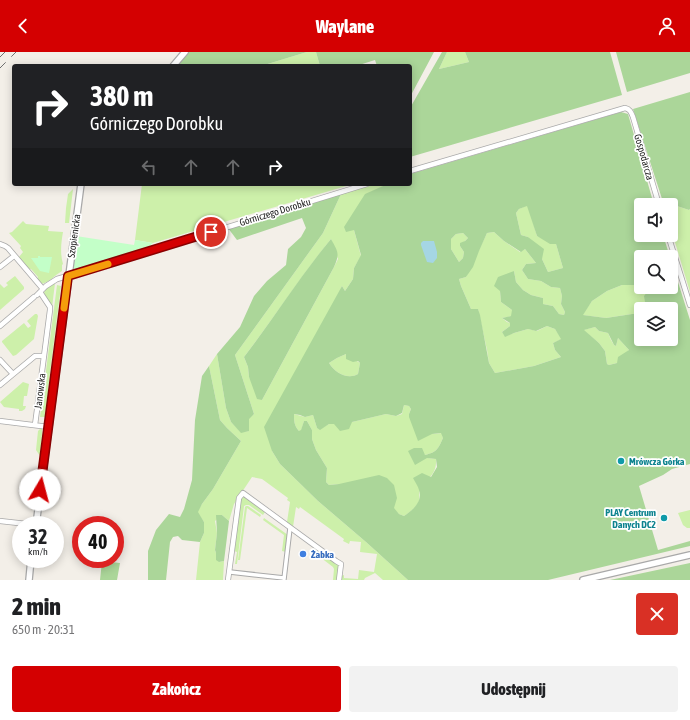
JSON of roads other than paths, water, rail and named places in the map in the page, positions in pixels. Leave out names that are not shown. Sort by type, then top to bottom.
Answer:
[{"type":"street","points":[[176,64],[185,52]]},
{"type":"street","name":"Gospodarcza","points":[[412,170],[625,108],[631,112],[633,117],[657,198]]},
{"type":"street","name":"Szopienicka","points":[[37,516],[81,186]]},
{"type":"street","name":"Górniczego Dorobku","points":[[0,326],[57,278],[68,276],[360,186]]},
{"type":"street","points":[[670,242],[690,305]]},
{"type":"street","name":"Janowska","points":[[0,244],[5,246],[14,256],[38,293],[50,307],[35,425]]},
{"type":"street","points":[[0,267],[14,256]]},
{"type":"street","name":"Janowska","points":[[0,385],[35,356],[44,356]]},
{"type":"street","points":[[0,360],[13,374]]},
{"type":"street","points":[[0,421],[49,427]]},
{"type":"street","points":[[228,580],[239,498],[243,493],[341,564],[339,580]]},
{"type":"street","points":[[0,520],[12,522]]},
{"type":"street","points":[[230,572],[284,579],[290,528]]},
{"type":"street","points":[[583,580],[690,555]]},
{"type":"street","points":[[29,580],[30,568]]},
{"type":"water","points":[[423,241],[434,241],[437,258],[433,263],[427,262],[421,245]]},
{"type":"railway","points":[[0,57],[5,52]]},
{"type":"railway","points":[[0,68],[16,52]]},
{"type":"place","name":"Mrówcza Górka","points":[[621,461]]},
{"type":"place","name":"PLAY Centrum Danych DC2","points":[[664,518]]},
{"type":"place","name":"Żabka","points":[[303,554]]}]
